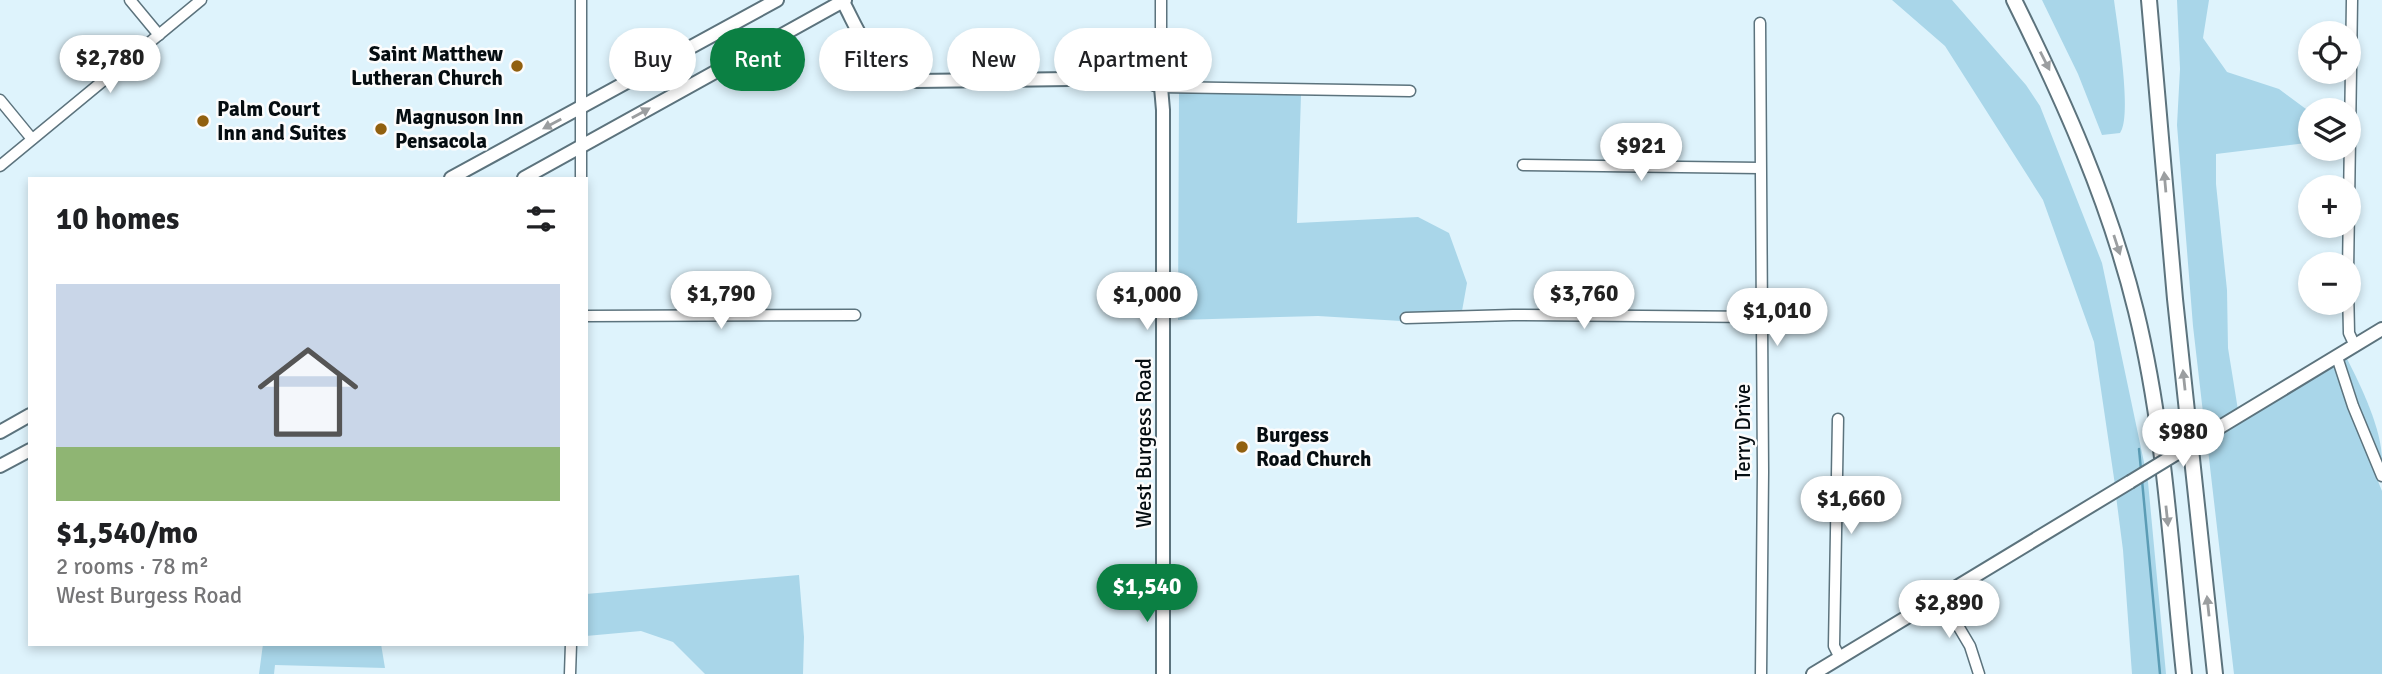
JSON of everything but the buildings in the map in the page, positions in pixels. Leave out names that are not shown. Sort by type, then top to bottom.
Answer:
[{"type":"highway","points":[[2014,0],[2059,90],[2096,180],[2136,314],[2158,429],[2184,674]]},
{"type":"highway","points":[[2150,0],[2175,299],[2215,674]]},
{"type":"main road","points":[[453,177],[777,0]]},
{"type":"main road","points":[[526,177],[843,0],[874,57],[883,68],[904,78],[926,81],[1054,79]]},
{"type":"main road","name":"West Burgess Road","points":[[1161,91],[1163,674]]},
{"type":"main road","points":[[1813,674],[2382,329]]},
{"type":"main road","points":[[0,432],[28,416]]},
{"type":"main road","points":[[0,466],[28,451]]},
{"type":"street","points":[[130,0],[159,34]]},
{"type":"street","points":[[0,166],[201,0]]},
{"type":"street","points":[[581,177],[582,0]]},
{"type":"street","name":"West Burgess Road","points":[[1161,0],[1161,28]]},
{"type":"street","points":[[2348,252],[2352,0]]},
{"type":"street","name":"Terry Drive","points":[[1760,23],[1761,674]]},
{"type":"street","points":[[1212,88],[1410,90]]},
{"type":"street","points":[[0,100],[32,139]]},
{"type":"street","points":[[1523,165],[1760,168]]},
{"type":"street","points":[[588,316],[855,315]]},
{"type":"street","points":[[1406,318],[1513,315],[1762,317]]},
{"type":"street","points":[[2349,315],[2349,333],[2355,346]]},
{"type":"street","points":[[2337,357],[2382,476]]},
{"type":"street","points":[[1838,419],[1834,646],[1840,658]]},
{"type":"street","points":[[1941,597],[1970,646],[1979,674]]},
{"type":"street","points":[[570,674],[571,646]]},
{"type":"shaded area","points":[[1892,0],[1952,0],[2026,85],[2040,106],[2102,263],[2145,467],[2115,485],[2094,342],[2043,200],[1945,46]]},
{"type":"shaded area","points":[[2042,0],[2114,0],[2125,90],[2124,124],[2120,133],[2102,135],[2078,74]]},
{"type":"shaded area","points":[[2177,0],[2209,0],[2203,38],[2227,72],[2279,89],[2298,103],[2298,144],[2216,154],[2216,184],[2227,290],[2228,348],[2238,410],[2205,430],[2193,326],[2177,125],[2180,69]]},
{"type":"shaded area","points":[[1179,92],[1301,95],[1297,223],[1418,217],[1449,233],[1467,283],[1462,311],[1401,313],[1401,321],[1318,316],[1178,320]]},
{"type":"shaded area","points":[[2346,357],[2375,422],[2382,461],[2359,405],[2344,359]]},
{"type":"shaded area","points":[[2334,365],[2348,408],[2382,491],[2382,674],[2234,674],[2207,441]]},
{"type":"shaded area","points":[[2147,477],[2166,674],[2132,674],[2123,550],[2116,496]]},
{"type":"shaded area","points":[[799,575],[804,637],[803,674],[705,674],[673,642],[641,631],[588,636],[588,594]]},
{"type":"shaded area","points":[[263,646],[381,646],[385,668],[275,665],[274,674],[259,674]]},
{"type":"waterway","points":[[2139,449],[2141,470]]},
{"type":"waterway","points":[[2142,480],[2160,674]]},
{"type":"place","name":"Saint Matthew Lutheran Church","points":[[517,66]]},
{"type":"place","name":"Palm Court Inn and Suites","points":[[203,121]]},
{"type":"place","name":"Magnuson Inn Pensacola","points":[[381,129]]},
{"type":"place","name":"Burgess Road Church","points":[[1242,447]]}]
